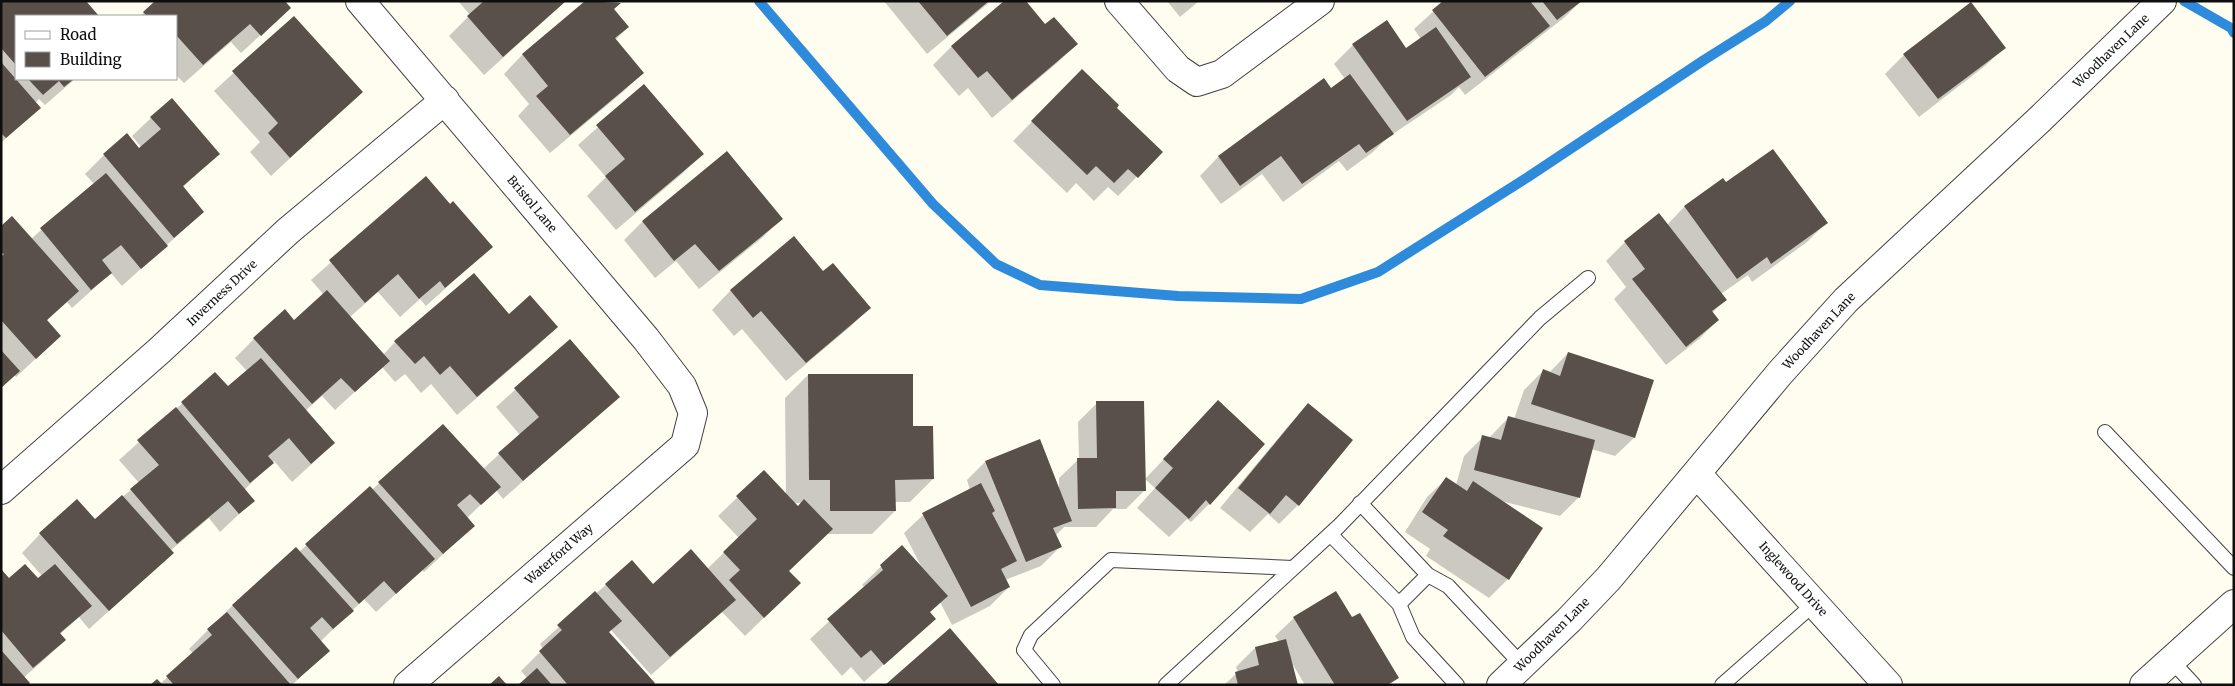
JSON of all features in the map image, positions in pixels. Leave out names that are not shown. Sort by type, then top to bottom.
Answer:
[{"type":"street","name":"Bristol Lane","points":[[360,1],[646,339],[682,386],[693,413]]},
{"type":"street","points":[[1119,1],[1178,69],[1197,82],[1222,74],[1320,1]]},
{"type":"street","name":"Woodhaven Lane","points":[[1501,685],[1569,620],[1608,578],[1780,373],[1846,300],[2162,1]]},
{"type":"street","name":"Inverness Drive","points":[[1,490],[159,351],[288,231],[445,100]]},
{"type":"street","name":"Waterford Way","points":[[408,685],[685,445],[693,413]]},
{"type":"street","name":"Inglewood Drive","points":[[1697,474],[1888,685]]},
{"type":"street","points":[[2144,685],[2234,604]]},
{"type":"lane","points":[[1166,685],[1330,534],[1540,318],[1588,278]]},
{"type":"lane","points":[[2105,432],[2234,568]]},
{"type":"lane","points":[[1360,503],[1428,575],[1448,586],[1522,665]]},
{"type":"lane","points":[[1330,534],[1399,604],[1413,637],[1457,685]]},
{"type":"lane","points":[[1053,685],[1024,650],[1031,635],[1111,560],[1293,568]]},
{"type":"lane","points":[[1399,604],[1428,575]]},
{"type":"lane","points":[[1722,685],[1815,603]]},
{"type":"lane","points":[[2171,660],[2194,685]]},
{"type":"building","points":[[2,1],[86,1],[98,15],[15,15],[15,64],[1,48]]},
{"type":"building","points":[[155,1],[285,1],[291,8],[261,36],[250,24],[203,65],[178,37],[178,15],[146,15],[143,12]]},
{"type":"building","points":[[484,1],[566,1],[503,57],[467,16]]},
{"type":"building","points":[[585,1],[621,3],[614,9],[629,27],[615,38],[644,73],[570,135],[536,96],[548,86],[522,54]]},
{"type":"building","points":[[918,1],[989,1],[947,36]]},
{"type":"building","points":[[1004,1],[1026,1],[1045,24],[1054,17],[1078,44],[1012,100],[987,71],[978,78],[951,46]]},
{"type":"building","points":[[1443,1],[1530,1],[1550,26],[1485,77],[1432,10]]},
{"type":"building","points":[[1542,1],[1582,1],[1557,20]]},
{"type":"building","points":[[1971,2],[2006,48],[1938,99],[1903,54]]},
{"type":"building","points":[[294,16],[363,92],[290,158],[268,133],[278,123],[232,71]]},
{"type":"building","points":[[1387,20],[1406,48],[1436,27],[1471,77],[1407,121],[1352,44]]},
{"type":"building","points":[[1,62],[41,108],[6,138],[1,133]]},
{"type":"building","points":[[1082,69],[1119,105],[1117,108],[1163,152],[1138,178],[1128,169],[1114,183],[1096,166],[1087,175],[1031,121]]},
{"type":"building","points":[[1350,74],[1394,134],[1366,153],[1359,144],[1302,184],[1281,156],[1240,186],[1218,156],[1324,78],[1331,88]]},
{"type":"building","points":[[29,80],[73,80],[64,87],[59,81],[43,95]]},
{"type":"building","points":[[644,84],[704,154],[635,212],[605,176],[625,159],[596,125]]},
{"type":"building","points":[[172,98],[220,154],[183,186],[204,212],[174,238],[103,154],[127,133],[139,148],[161,129],[150,117]]},
{"type":"building","points":[[1773,149],[1828,223],[1771,264],[1767,257],[1737,279],[1684,206],[1723,178],[1726,182]]},
{"type":"building","points":[[727,151],[783,219],[719,271],[695,244],[674,261],[642,221]]},
{"type":"building","points":[[106,173],[168,246],[141,269],[121,245],[102,260],[112,273],[91,290],[40,228]]},
{"type":"building","points":[[426,176],[450,204],[453,201],[493,247],[445,288],[440,281],[419,299],[398,274],[365,303],[329,260]]},
{"type":"building","points":[[1659,213],[1727,300],[1712,311],[1719,320],[1686,347],[1632,279],[1645,269],[1624,241]]},
{"type":"building","points":[[12,216],[79,291],[47,320],[61,336],[36,359],[1,320],[1,257],[4,254],[1,252],[1,226]]},
{"type":"building","points":[[794,236],[823,271],[833,263],[871,308],[806,363],[761,311],[753,318],[730,290]]},
{"type":"building","points":[[474,273],[509,314],[530,295],[558,327],[477,397],[450,366],[440,375],[424,356],[415,364],[394,341]]},
{"type":"building","points":[[327,290],[390,361],[355,392],[341,378],[312,404],[253,338],[285,309],[294,320]]},
{"type":"building","points":[[570,339],[620,397],[523,481],[498,453],[539,417],[514,388]]},
{"type":"building","points":[[1,350],[20,371],[1,388]]},
{"type":"building","points":[[1568,352],[1654,380],[1635,438],[1531,404],[1543,369],[1560,376]]},
{"type":"building","points":[[261,358],[335,443],[311,464],[289,438],[268,456],[274,463],[250,483],[181,402],[215,372],[228,386]]},
{"type":"building","points":[[808,374],[913,374],[913,426],[933,426],[934,479],[895,480],[896,511],[830,511],[830,480],[809,480]]},
{"type":"building","points":[[1218,400],[1265,444],[1210,505],[1206,500],[1189,519],[1155,488],[1173,468],[1163,459]]},
{"type":"building","points":[[1096,401],[1144,401],[1146,491],[1116,491],[1116,508],[1078,509],[1077,458],[1097,458]]},
{"type":"building","points":[[1308,403],[1353,440],[1299,506],[1286,495],[1270,514],[1238,488]]},
{"type":"building","points":[[176,407],[255,501],[239,514],[228,501],[177,544],[130,489],[159,465],[137,440]]},
{"type":"building","points":[[1508,416],[1595,440],[1580,498],[1474,470],[1482,435],[1501,440]]},
{"type":"building","points":[[443,424],[501,487],[481,505],[470,494],[457,505],[475,526],[443,554],[378,482]]},
{"type":"building","points":[[1040,439],[1072,521],[1053,528],[1062,547],[1026,562],[985,461]]},
{"type":"building","points":[[764,470],[798,506],[804,499],[833,529],[789,571],[801,583],[764,618],[729,580],[740,570],[723,552],[757,519],[736,496]]},
{"type":"building","points":[[1446,477],[1467,491],[1473,481],[1543,528],[1509,580],[1443,536],[1448,530],[1422,512]]},
{"type":"building","points":[[981,483],[995,511],[992,513],[1017,561],[1001,569],[1010,587],[971,607],[922,513]]},
{"type":"building","points":[[370,486],[435,559],[396,594],[384,581],[359,604],[305,544]]},
{"type":"building","points":[[122,495],[174,553],[109,611],[39,533],[77,499],[95,519]]},
{"type":"building","points":[[902,545],[948,596],[930,612],[936,619],[884,665],[871,650],[861,658],[827,619],[883,570],[880,565]]},
{"type":"building","points":[[296,547],[354,611],[333,629],[322,617],[310,628],[330,651],[298,679],[232,605]]},
{"type":"building","points":[[691,549],[736,600],[670,657],[605,584],[632,560],[653,584]]},
{"type":"building","points":[[25,564],[38,578],[55,564],[92,606],[60,633],[66,640],[33,668],[1,630],[1,569],[9,578]]},
{"type":"building","points":[[595,591],[622,621],[609,632],[655,683],[653,685],[568,685],[539,651],[562,630],[557,625]]},
{"type":"building","points":[[1336,591],[1352,617],[1360,613],[1399,678],[1387,685],[1335,685],[1293,617]]},
{"type":"building","points":[[227,612],[291,685],[174,685],[166,676],[212,635],[207,629]]},
{"type":"building","points":[[950,628],[999,685],[885,685]]},
{"type":"building","points":[[1286,639],[1298,685],[1238,685],[1235,672],[1259,665],[1255,647]]},
{"type":"building","points":[[1,650],[30,683],[28,685],[1,685]]},
{"type":"building","points":[[537,668],[552,685],[518,685]]},
{"type":"building","points":[[499,676],[507,685],[489,685]]},
{"type":"building","points":[[157,679],[163,685],[150,685]]},
{"type":"waterway","points":[[759,1],[933,204],[996,264],[1040,285],[1178,296],[1301,299],[1378,272],[1528,177],[1766,21],[1790,1]]},
{"type":"waterway","points":[[2184,1],[2231,28],[2234,33]]}]
